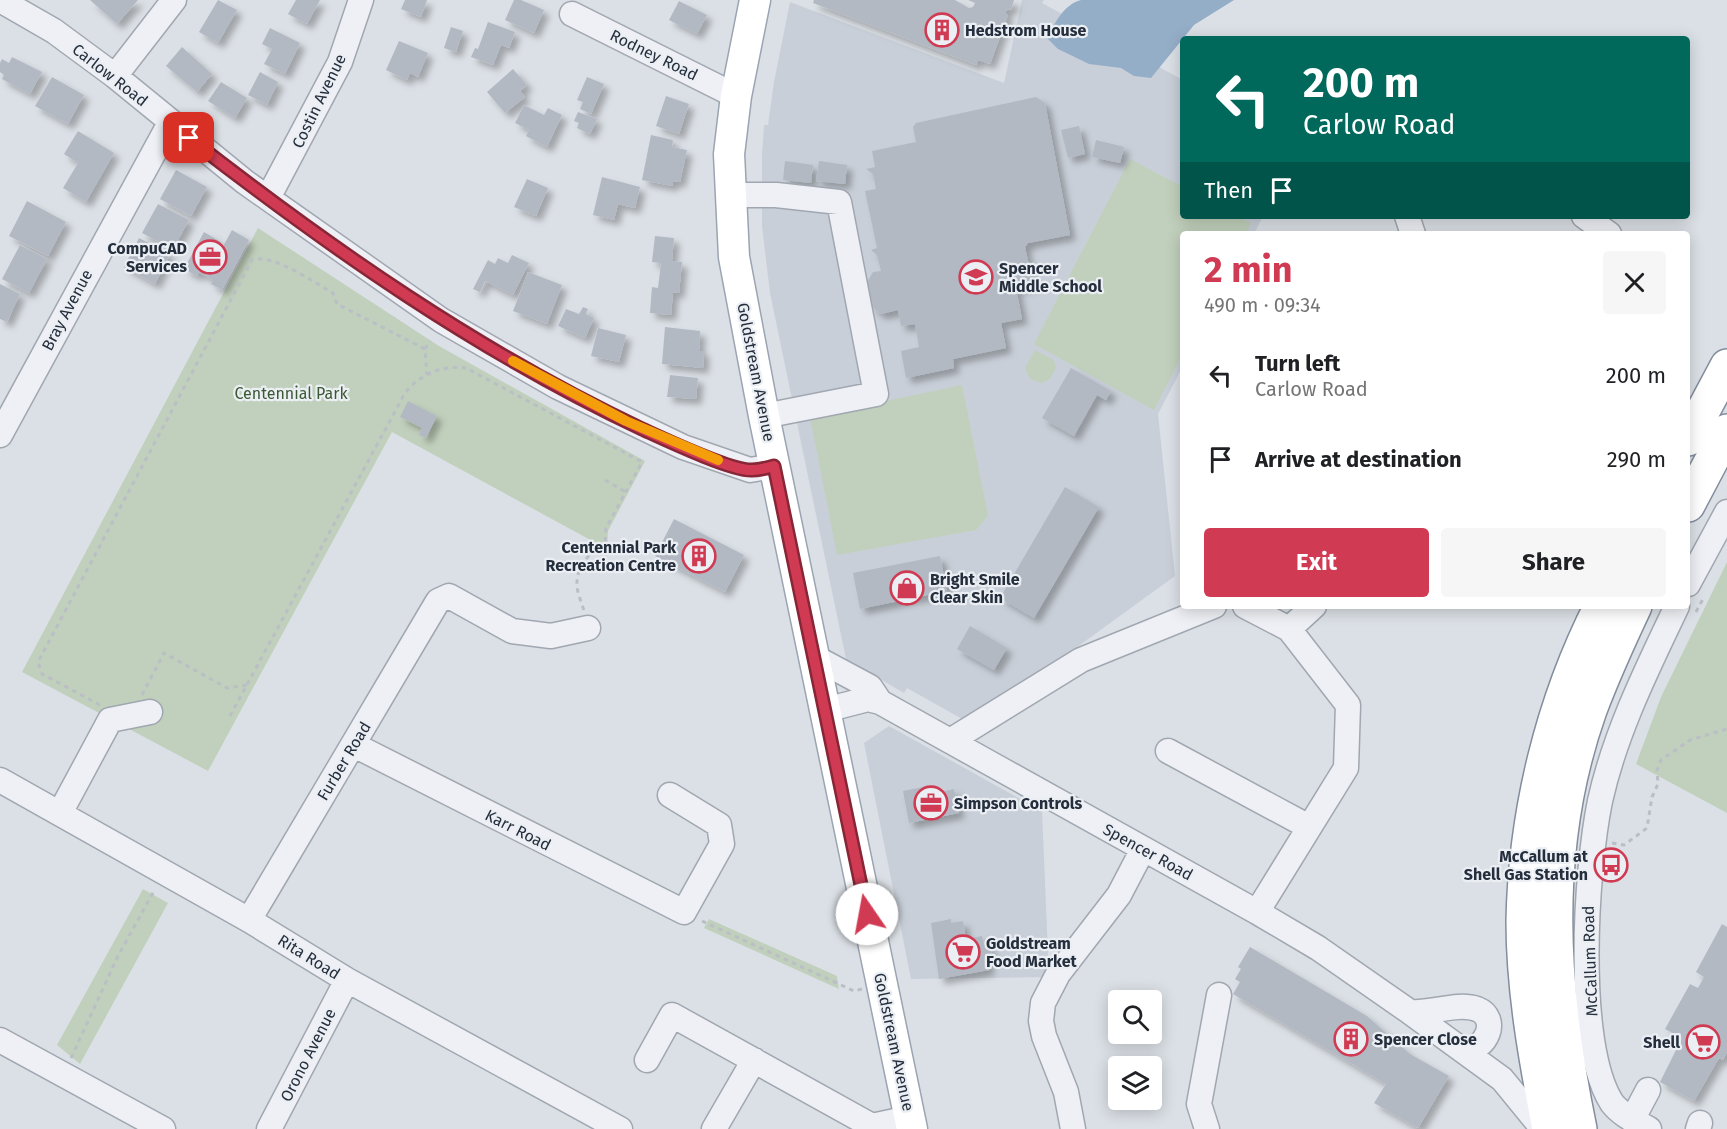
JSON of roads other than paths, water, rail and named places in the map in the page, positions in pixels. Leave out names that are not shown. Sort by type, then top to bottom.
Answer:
[{"type":"highway","points":[[1690,410],[1727,342]]},
{"type":"highway","points":[[1690,435],[1727,366]]},
{"type":"highway","points":[[1690,501],[1727,431]]},
{"type":"highway","points":[[1690,514],[1727,455]]},
{"type":"highway","points":[[1580,1129],[1559,1008],[1554,942],[1557,862],[1570,782],[1589,712],[1634,609]]},
{"type":"highway","points":[[1549,1129],[1527,992],[1523,922],[1526,868],[1533,810],[1548,744],[1570,678],[1598,611]]},
{"type":"main road","name":"Goldstream Avenue","points":[[755,0],[736,96],[729,154],[729,195],[734,257],[774,466],[910,1123]]},
{"type":"street","name":"Carlow Road","points":[[0,0],[54,31],[115,76],[170,123],[268,198],[441,320],[558,387],[626,421],[701,454],[750,470],[774,466]]},
{"type":"street","points":[[115,76],[174,0]]},
{"type":"street","name":"Costin Avenue","points":[[268,198],[340,62],[361,0]]},
{"type":"street","name":"Rodney Road","points":[[572,14],[736,96]]},
{"type":"street","name":"Bray Avenue","points":[[0,435],[170,123]]},
{"type":"street","points":[[729,195],[776,195],[839,202],[876,394],[764,416]]},
{"type":"street","points":[[1588,219],[1605,231]]},
{"type":"street","points":[[1698,586],[1727,512]]},
{"type":"street","name":"Furber Road","points":[[249,920],[438,601],[450,596],[512,631],[552,636],[588,628]]},
{"type":"street","points":[[950,741],[1081,660],[1207,609]]},
{"type":"street","points":[[1251,609],[1289,629],[1348,705],[1346,768],[1257,912]]},
{"type":"street","points":[[1289,629],[1311,609]]},
{"type":"street","name":"McCallum Road","points":[[1641,1124],[1612,1103],[1601,1077],[1593,1037],[1587,978],[1586,917],[1600,801],[1618,741],[1639,686],[1685,612]]},
{"type":"street","name":"Spencer Road","points":[[814,657],[870,687],[880,702],[1318,948],[1502,1079],[1543,1129]]},
{"type":"street","points":[[825,710],[868,699],[880,702]]},
{"type":"street","points":[[60,813],[130,716]]},
{"type":"street","name":"Karr Road","points":[[354,746],[684,912],[722,844],[719,825],[670,795]]},
{"type":"street","points":[[1168,751],[1309,827]]},
{"type":"street","name":"Rita Road","points":[[0,780],[249,920],[346,980],[620,1129]]},
{"type":"street","points":[[1073,1129],[1066,1092],[1044,1036],[1041,1021],[1043,1003],[1058,974],[1119,895],[1143,849]]},
{"type":"street","name":"Orono Avenue","points":[[269,1129],[346,980]]},
{"type":"street","points":[[1207,1129],[1199,1104],[1219,994]]},
{"type":"street","points":[[1410,1012],[1427,1013],[1459,1007],[1479,1010],[1486,1018],[1489,1027],[1486,1037],[1483,1044],[1472,1050],[1462,1050]]},
{"type":"street","points":[[647,1060],[672,1015],[872,1126],[910,1123]]},
{"type":"street","points":[[0,1040],[163,1129]]},
{"type":"street","points":[[714,1129],[754,1060]]},
{"type":"street","points":[[1641,1124],[1648,1090]]},
{"type":"water","points":[[1081,0],[1234,0],[1194,25],[1185,36],[1180,36],[1180,42],[1151,78],[1134,76],[1121,68],[1089,64],[1058,49],[1047,38],[1056,21],[1075,2]]},
{"type":"place","name":"Hedstrom House","points":[[942,30]]},
{"type":"place","name":"CompuCAD Services","points":[[210,257]]},
{"type":"place","name":"Spencer Middle School","points":[[976,277]]},
{"type":"place","name":"Centennial Park Recreation Centre","points":[[699,556]]},
{"type":"place","name":"Bright Smile Clear Skin","points":[[907,588]]},
{"type":"place","name":"Simpson Controls","points":[[931,803]]},
{"type":"place","name":"McCallum at Shell Gas Station","points":[[1611,865]]},
{"type":"place","name":"Goldstream Food Market","points":[[963,952]]},
{"type":"place","name":"Spencer Close","points":[[1351,1039]]},
{"type":"place","name":"Shell","points":[[1703,1042]]},
{"type":"park label","name":"Centennial Park","points":[[291,393]]}]
